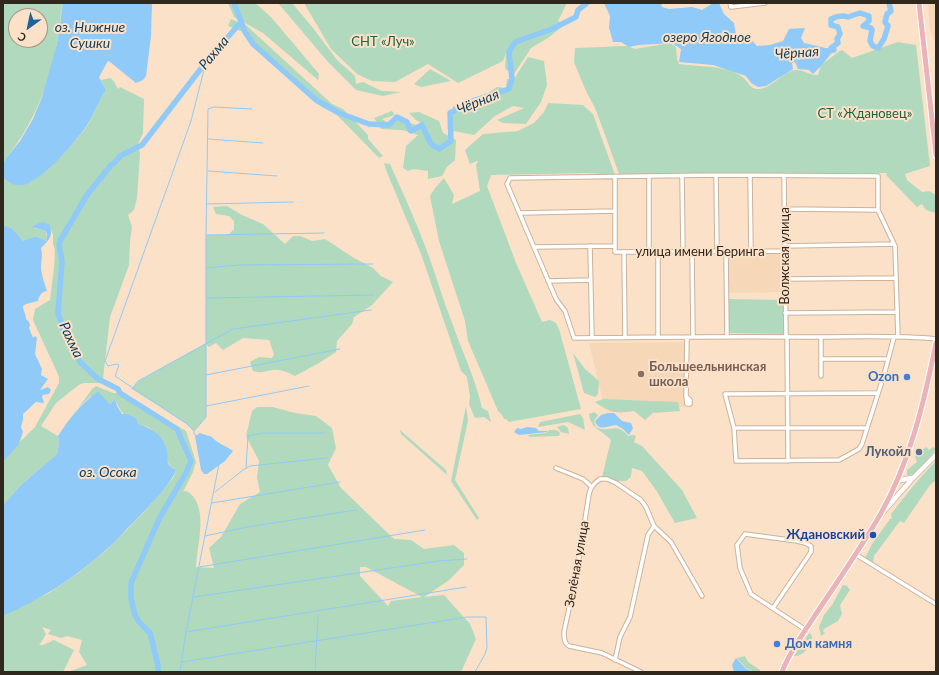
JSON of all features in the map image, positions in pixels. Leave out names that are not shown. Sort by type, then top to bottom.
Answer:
[{"type":"main road","points":[[919,3],[936,155]]},
{"type":"main road","points":[[782,672],[789,656],[880,515],[897,481],[920,416],[936,343]]},
{"type":"street","points":[[730,3],[731,7],[765,3]]},
{"type":"street","points":[[649,176],[649,252]]},
{"type":"street","points":[[877,393],[725,394],[734,428],[736,461],[839,460],[860,447],[896,337],[897,312],[894,244],[878,210],[878,176],[649,176],[510,178],[507,184],[556,299],[565,311],[574,338],[786,336],[821,337],[896,337],[917,337],[936,339]]},
{"type":"street","points":[[682,176],[683,252]]},
{"type":"street","points":[[716,176],[717,252]]},
{"type":"street","points":[[750,176],[751,251]]},
{"type":"street","name":"Волжская улица","points":[[784,176],[788,461]]},
{"type":"street","points":[[534,247],[615,246],[615,177]]},
{"type":"street","points":[[784,210],[878,210]]},
{"type":"street","points":[[520,213],[615,211]]},
{"type":"street","points":[[785,246],[894,244]]},
{"type":"street","points":[[590,246],[592,338]]},
{"type":"street","name":"улица имени Беринга","points":[[615,246],[615,252],[785,251]]},
{"type":"street","points":[[624,252],[625,337]]},
{"type":"street","points":[[658,252],[658,337]]},
{"type":"street","points":[[692,252],[693,336]]},
{"type":"street","points":[[726,252],[727,336]]},
{"type":"street","points":[[785,279],[896,278]]},
{"type":"street","points":[[548,281],[591,280]]},
{"type":"street","points":[[785,313],[897,312]]},
{"type":"street","points":[[686,396],[687,336]]},
{"type":"street","points":[[821,337],[821,376]]},
{"type":"street","points":[[821,359],[888,359]]},
{"type":"street","points":[[734,428],[867,428]]},
{"type":"street","points":[[880,515],[911,478],[936,455]]},
{"type":"street","points":[[556,468],[582,479],[593,486],[600,479],[607,479],[616,482],[644,503],[654,526],[671,542],[702,596]]},
{"type":"street","points":[[902,470],[905,478],[911,478]]},
{"type":"street","points":[[897,481],[911,478]]},
{"type":"street","name":"Зелёная улица","points":[[593,486],[583,526],[573,596],[564,632],[564,640],[567,644],[602,653],[615,660]]},
{"type":"street","points":[[637,671],[615,660],[620,637],[630,617],[648,535],[654,526]]},
{"type":"street","points":[[773,608],[811,552],[811,546],[797,541],[745,534],[737,545],[740,568],[751,594],[806,630]]},
{"type":"street","points":[[855,554],[936,604]]},
{"type":"shaded area","points":[[928,3],[936,3],[936,45],[930,30]]},
{"type":"shaded area","points":[[729,254],[783,254],[784,292],[729,293]]},
{"type":"shaded area","name":"Большеельнинская школа","points":[[685,342],[685,407],[604,405],[589,343]]},
{"type":"green space","points":[[3,3],[63,3],[54,59],[45,88],[26,130],[8,156],[31,182],[38,177],[71,146],[89,123],[106,90],[101,80],[110,78],[113,80],[118,89],[120,87],[144,99],[143,133],[138,144],[140,154],[137,198],[134,210],[128,215],[132,227],[129,265],[110,317],[103,379],[101,383],[80,384],[56,403],[41,426],[58,436],[59,443],[57,454],[21,485],[3,505],[3,462],[14,448],[35,427],[59,383],[59,377],[33,320],[35,309],[50,300],[55,250],[53,244],[53,234],[48,224],[33,226],[34,228],[46,231],[47,241],[33,237],[25,242],[12,228],[3,225]]},
{"type":"green space","points":[[228,3],[255,3],[271,17],[319,74],[318,80],[263,33],[234,17]]},
{"type":"green space","points":[[278,3],[292,3],[337,60],[355,76],[356,84],[363,82],[382,91],[401,92],[383,96],[356,90],[328,62]]},
{"type":"green space","name":"СНТ «Луч»","points":[[304,3],[567,3],[558,21],[564,25],[548,38],[531,48],[514,74],[505,69],[506,53],[503,61],[458,83],[428,64],[395,82],[372,81],[357,74],[331,49]]},
{"type":"green space","points":[[231,19],[247,26],[332,104],[343,109],[368,135],[368,139],[383,156],[379,158],[336,114],[322,107],[243,32],[228,26]]},
{"type":"green space","name":"СТ «Ждановец»","points":[[898,42],[916,45],[930,166],[905,174],[907,180],[922,192],[929,191],[936,195],[936,213],[926,210],[922,204],[917,207],[886,175],[887,173],[619,174],[595,108],[574,62],[575,48],[627,46],[635,49],[670,43],[676,47],[679,64],[730,70],[744,78],[752,87],[761,89],[770,85],[787,73],[795,70],[818,75],[821,65],[842,50],[852,58]]},
{"type":"green space","points":[[528,57],[544,61],[547,85],[541,102],[526,124],[503,123],[497,120],[524,108],[513,106],[495,116],[474,135],[449,130],[453,106],[465,108],[497,87],[506,88],[507,79],[514,79]]},
{"type":"green space","points":[[430,69],[451,81],[421,87],[414,84]]},
{"type":"green space","points":[[548,103],[583,105],[593,114],[615,175],[589,173],[491,175],[487,186],[516,263],[542,322],[550,320],[556,323],[559,329],[581,409],[509,422],[504,419],[498,411],[468,341],[465,321],[439,241],[430,196],[444,178],[454,195],[452,204],[480,191],[476,165],[478,162],[477,161],[470,164],[465,150],[483,134],[518,131],[534,123],[544,112]]},
{"type":"green space","points":[[392,111],[395,115],[382,119],[386,122],[403,117],[412,124],[426,126],[416,120],[409,113],[419,112],[439,121],[443,133],[456,140],[455,160],[447,167],[442,176],[428,179],[428,171],[414,169],[408,171],[403,168],[406,146],[418,135],[402,130],[381,129],[374,118]]},
{"type":"green space","points":[[384,163],[390,164],[418,228],[448,314],[472,374],[482,408],[488,411],[491,422],[484,417],[475,418],[469,404],[470,397],[467,377],[461,371],[421,254]]},
{"type":"green space","points":[[227,206],[242,215],[263,224],[285,244],[293,236],[300,236],[312,241],[325,239],[354,258],[373,268],[381,276],[393,282],[372,305],[354,317],[352,324],[337,341],[336,352],[295,376],[279,370],[261,372],[253,371],[250,362],[259,357],[272,358],[274,354],[269,340],[243,338],[223,350],[216,343],[209,347],[206,344],[206,417],[194,431],[187,424],[132,389],[139,381],[206,343],[206,235],[228,235],[234,229],[234,221],[229,216],[216,214],[213,207]]},
{"type":"green space","points":[[728,299],[784,300],[784,334],[728,333]]},
{"type":"green space","points":[[573,353],[585,369],[599,381],[598,394],[595,397],[584,393]]},
{"type":"green space","points":[[96,386],[113,393],[120,393],[186,431],[196,462],[193,472],[183,492],[186,491],[193,497],[198,505],[200,515],[200,536],[196,567],[214,568],[209,548],[221,537],[240,504],[260,492],[257,478],[259,461],[246,436],[252,411],[257,407],[273,407],[295,413],[316,416],[332,428],[336,448],[328,465],[341,488],[394,539],[411,540],[424,549],[454,545],[464,553],[464,565],[448,581],[424,597],[444,595],[470,624],[476,639],[461,672],[68,672],[87,665],[79,652],[82,640],[67,636],[61,638],[48,634],[51,630],[42,627],[46,634],[39,645],[43,645],[54,640],[74,650],[63,672],[3,672],[3,616],[49,593],[80,572],[107,550],[146,510],[173,478],[176,470],[169,464],[166,450],[161,439],[150,428],[140,425],[128,418],[119,408],[115,399],[110,404],[105,400],[91,396],[79,407],[92,389]],"holes":[[[360,567],[366,567],[422,597],[391,601],[388,606],[360,576]]]},
{"type":"green space","points":[[603,399],[678,402],[680,411],[653,413],[645,420],[634,411],[613,412],[595,402]]},
{"type":"green space","points":[[466,406],[468,421],[455,480],[479,518],[477,520],[451,481]]},
{"type":"green space","points":[[594,412],[598,415],[594,421],[596,427],[601,429],[616,428],[620,429],[628,436],[636,436],[634,442],[642,446],[682,490],[697,518],[675,523],[656,490],[642,471],[632,468],[631,477],[626,481],[617,481],[607,477],[602,477],[611,440],[597,429],[592,423],[589,414]]},
{"type":"green space","points":[[580,414],[583,418],[585,430],[568,422],[538,427],[540,422]]},
{"type":"green space","points":[[564,425],[568,428],[569,434],[561,432],[557,427]]},
{"type":"green space","points":[[400,430],[446,470],[447,475],[401,434]]},
{"type":"green space","points":[[549,430],[557,430],[560,433],[559,436],[530,437],[527,435],[546,433]]},
{"type":"green space","points":[[926,447],[929,450],[933,447],[936,449],[919,470],[911,475],[907,475],[907,470],[917,462],[915,457]]},
{"type":"green space","points":[[935,462],[936,480],[930,485],[904,523],[900,521],[874,556],[873,564],[865,558],[872,544],[890,519],[892,519],[891,514]]},
{"type":"green space","points":[[843,585],[847,586],[850,590],[840,605],[842,614],[838,621],[824,629],[823,631],[825,633],[821,636],[819,627],[824,615],[832,605]]},
{"type":"green space","points":[[809,633],[811,634],[812,641],[808,649],[798,656],[794,656]]},
{"type":"green space","points":[[745,656],[748,662],[760,670],[760,672],[750,670],[737,658]]},
{"type":"water","name":"оз. Нижние Сушки","points":[[63,3],[152,3],[151,36],[146,76],[143,80],[136,83],[108,61],[99,77],[106,90],[84,129],[69,148],[40,176],[23,185],[15,185],[4,178],[4,163],[20,141],[33,119],[42,97],[57,44]]},
{"type":"water","name":"озеро Ягодное","points":[[604,3],[661,3],[662,7],[669,9],[692,7],[702,10],[713,3],[719,3],[724,14],[734,23],[736,35],[745,37],[757,46],[770,45],[783,41],[789,29],[805,28],[801,38],[804,43],[834,50],[813,74],[809,70],[798,69],[795,62],[792,63],[793,69],[766,86],[758,87],[751,83],[746,76],[713,65],[679,62],[681,49],[672,43],[629,47],[621,42],[613,42],[609,28],[610,16]]},
{"type":"water","points":[[42,222],[49,224],[51,232],[50,238],[41,248],[41,269],[47,291],[41,294],[38,301],[26,304],[23,306],[23,309],[26,319],[29,322],[29,328],[33,338],[35,336],[37,338],[35,354],[42,369],[41,375],[48,379],[40,390],[48,387],[51,390],[49,394],[43,395],[43,403],[36,402],[23,414],[21,427],[23,432],[19,444],[3,462],[3,225],[12,228],[23,241],[35,237],[46,241],[46,231],[32,227]]},
{"type":"water","name":"оз. Осока","points":[[98,392],[110,404],[115,399],[122,414],[127,414],[136,418],[138,424],[157,433],[163,441],[167,451],[168,464],[176,470],[169,483],[113,544],[70,579],[31,602],[3,616],[3,505],[21,485],[57,454],[59,443],[58,436],[66,424],[86,401]]},
{"type":"water","points":[[614,413],[622,421],[631,423],[633,428],[629,435],[616,425],[604,428],[597,424],[595,421],[601,415]]},
{"type":"water","points":[[527,427],[536,428],[539,431],[547,432],[519,435],[514,432],[517,428],[521,429]]},
{"type":"water","points":[[200,433],[212,437],[233,451],[225,461],[207,474],[204,474],[201,470],[195,436]]},
{"type":"water","points":[[736,658],[745,668],[752,672],[734,672],[732,665]]},
{"type":"waterway","name":"Чёрная","points":[[234,3],[245,32],[253,44],[316,100],[339,113],[369,124],[389,125],[397,117],[407,122],[411,131],[422,125],[431,144],[439,149],[451,141],[450,113],[475,100],[509,89],[512,79],[509,52],[515,42],[552,29],[576,17],[578,10],[587,3]]},
{"type":"waterway","name":"Чёрная","points":[[827,51],[834,50],[831,48],[838,43],[837,39],[840,34],[838,27],[831,25],[831,19],[840,16],[848,17],[860,13],[869,16],[869,21],[863,26],[871,28],[870,41],[873,46],[878,48],[884,39],[888,26],[885,22],[887,14],[891,11],[889,3]]},
{"type":"waterway","name":"Рахма","points":[[158,672],[158,665],[150,633],[139,622],[135,615],[131,599],[131,583],[160,517],[186,473],[191,461],[177,429],[120,393],[118,389],[98,379],[80,362],[63,329],[58,313],[62,261],[59,245],[87,195],[111,165],[120,156],[142,145],[206,62],[241,22]]},
{"type":"waterway","points":[[196,435],[187,424],[115,376],[119,365],[116,364],[108,366],[105,361],[191,121],[206,62]]},
{"type":"waterway","points":[[195,430],[206,417],[208,109],[214,107],[252,109]]},
{"type":"waterway","points":[[208,139],[263,143]]},
{"type":"waterway","points":[[208,171],[277,176]]},
{"type":"waterway","points":[[206,204],[293,202]]},
{"type":"waterway","points":[[207,235],[324,233]]},
{"type":"waterway","points":[[206,268],[239,265],[373,264]]},
{"type":"waterway","points":[[207,298],[374,295]]},
{"type":"waterway","points":[[132,389],[138,381],[233,329],[371,310]]},
{"type":"waterway","points":[[206,375],[340,349]]},
{"type":"waterway","points":[[206,406],[309,386]]},
{"type":"waterway","points":[[246,468],[248,436],[263,433],[324,433]]},
{"type":"waterway","points":[[215,492],[250,466],[327,458]]},
{"type":"waterway","points":[[180,672],[186,632],[219,464]]},
{"type":"waterway","points":[[212,503],[340,482]]},
{"type":"waterway","points":[[205,536],[247,527],[356,510]]},
{"type":"waterway","points":[[199,567],[425,530]]},
{"type":"waterway","points":[[194,597],[439,561],[467,559]]},
{"type":"waterway","points":[[186,632],[466,587]]},
{"type":"waterway","points":[[315,672],[318,615]]},
{"type":"waterway","points":[[182,662],[467,617],[486,617],[487,648],[475,672]]},
{"type":"place","name":"Большеельнинская школа","points":[[641,374]]},
{"type":"place","name":"Ozon","points":[[907,377]]},
{"type":"place","name":"Лукойл","points":[[919,452]]},
{"type":"place","name":"Ждановский","points":[[873,535]]},
{"type":"place","name":"Дом камня","points":[[777,644]]}]
